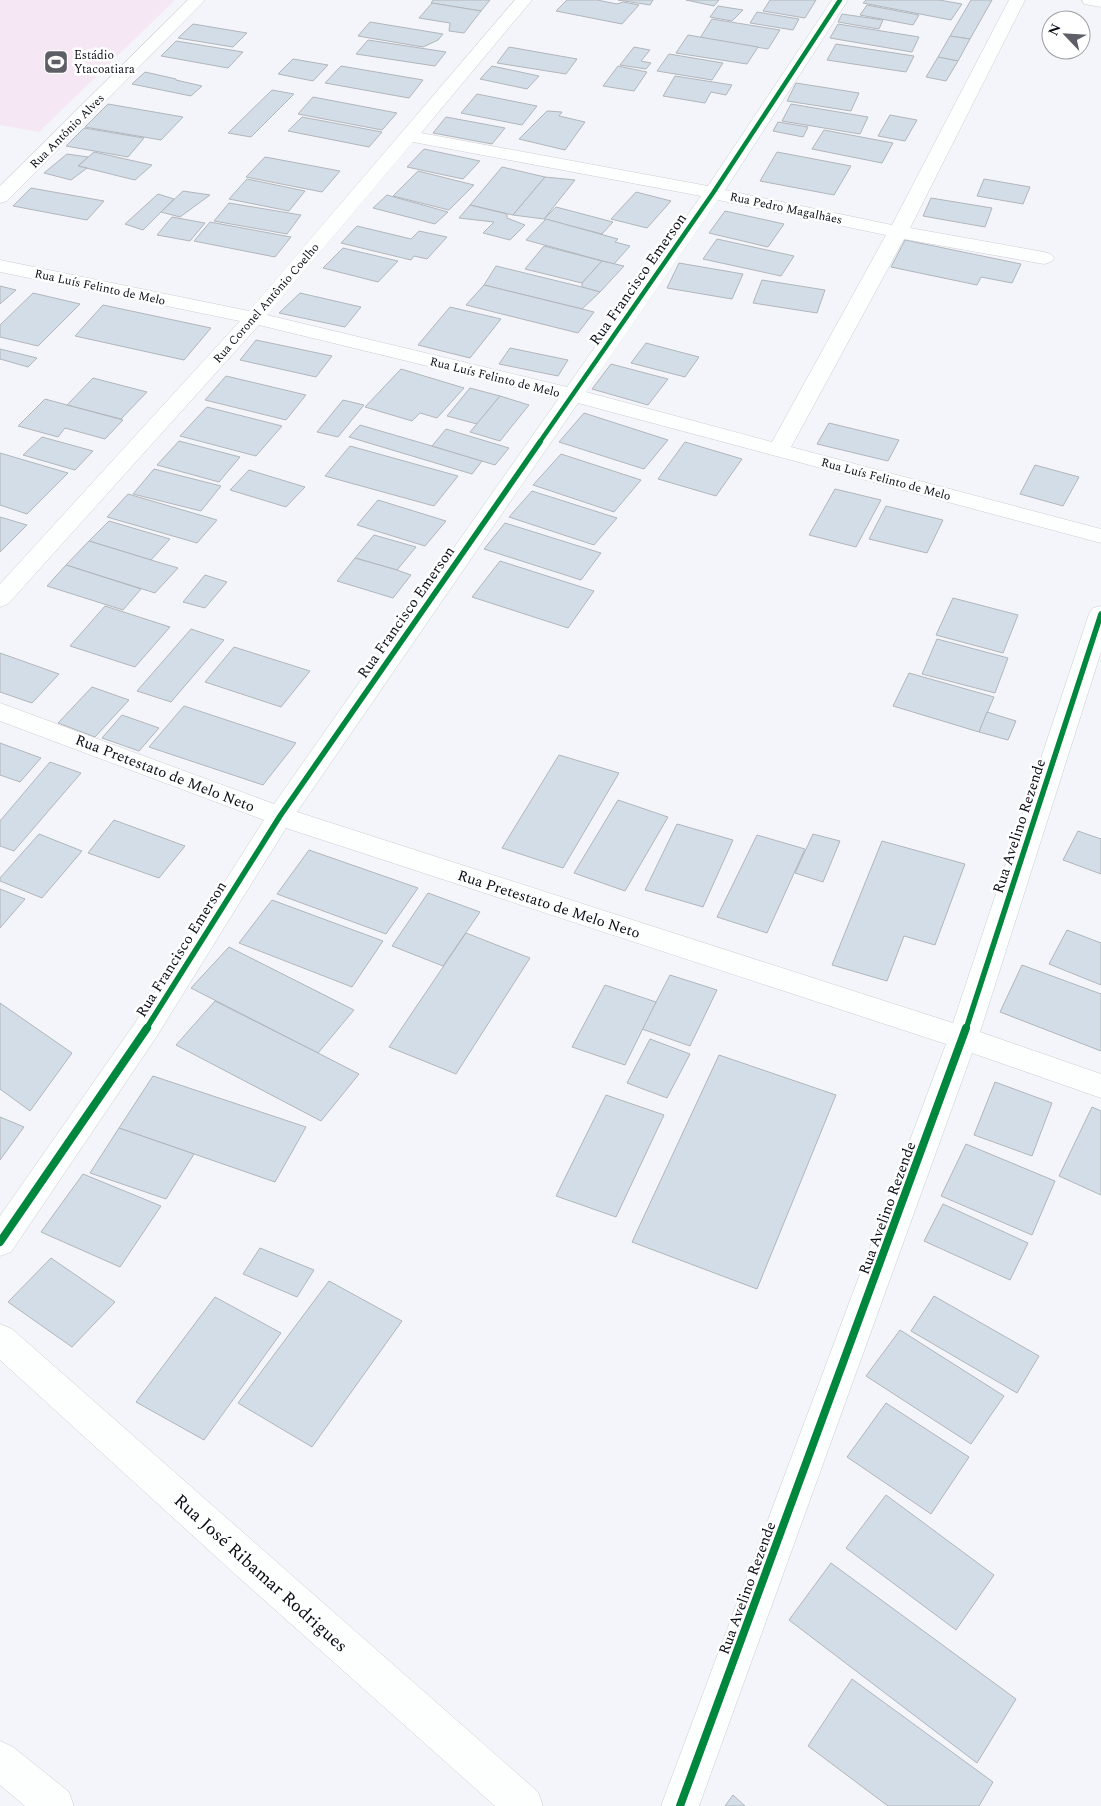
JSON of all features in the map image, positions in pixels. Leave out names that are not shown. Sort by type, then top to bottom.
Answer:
[{"type":"street","name":"Rua Antônio Alves","points":[[0,197],[197,0]]},
{"type":"street","name":"Rua Coronel Antônio Coelho","points":[[0,598],[254,318],[524,0]]},
{"type":"street","name":"Rua Francisco Emerson","points":[[0,1242],[145,1031],[280,816],[713,193],[840,0]]},
{"type":"street","points":[[778,451],[898,232],[1017,0]]},
{"type":"street","points":[[1090,0],[1101,2]]},
{"type":"street","name":"Rua Pedro Magalhães","points":[[410,136],[713,193],[898,232],[1044,258]]},
{"type":"street","name":"Rua Luís Felinto de Melo","points":[[0,266],[254,318],[572,395],[1101,536]]},
{"type":"street","name":"Rua Avelino Rezende","points":[[680,1806],[963,1038],[1101,614]]},
{"type":"street","name":"Rua Pretestato de Melo Neto","points":[[0,712],[280,816],[963,1038],[1101,1086]]},
{"type":"street","name":"Rua José Ribamar Rodrigues","points":[[0,1339],[249,1563],[524,1806]]},
{"type":"street","points":[[0,1760],[55,1806]]},
{"type":"shaded area","name":"Estádio Ytacoatiara","points":[[0,0],[175,0],[39,132],[0,125]]},
{"type":"building","points":[[433,0],[490,0],[481,11],[431,3]]},
{"type":"building","points":[[567,0],[597,0],[617,4],[623,2],[639,5],[622,24],[556,11]]},
{"type":"building","points":[[618,0],[653,0],[650,5]]},
{"type":"building","points":[[686,0],[719,0],[714,6]]},
{"type":"building","points":[[770,0],[816,0],[805,18],[763,11]]},
{"type":"building","points":[[866,0],[939,0],[962,4],[951,20],[863,3]]},
{"type":"building","points":[[971,0],[992,0],[970,39],[950,36]]},
{"type":"building","points":[[432,3],[481,11],[464,33],[449,31],[450,23],[419,18]]},
{"type":"building","points":[[867,5],[919,15],[913,25],[860,15]]},
{"type":"building","points":[[718,6],[743,10],[732,21],[710,17]]},
{"type":"building","points":[[757,12],[799,19],[793,30],[750,23]]},
{"type":"building","points":[[842,14],[883,20],[879,29],[838,22]]},
{"type":"building","points":[[712,19],[780,30],[768,49],[700,38]]},
{"type":"building","points":[[370,22],[443,34],[438,40],[423,47],[358,36]]},
{"type":"building","points":[[193,24],[247,33],[233,47],[178,38]]},
{"type":"building","points":[[838,24],[919,37],[912,52],[830,38]]},
{"type":"building","points":[[688,35],[758,47],[747,64],[676,53]]},
{"type":"building","points":[[950,36],[970,39],[958,61],[938,57]]},
{"type":"building","points":[[368,40],[446,52],[435,66],[356,54]]},
{"type":"building","points":[[176,41],[243,52],[228,68],[161,56]]},
{"type":"building","points":[[836,44],[914,56],[906,72],[827,60]]},
{"type":"building","points":[[509,47],[577,59],[566,74],[497,63]]},
{"type":"building","points":[[634,47],[650,50],[641,61],[651,63],[646,69],[620,65]]},
{"type":"building","points":[[669,54],[723,63],[712,80],[657,71]]},
{"type":"building","points":[[938,57],[958,61],[946,81],[926,77]]},
{"type":"building","points":[[293,59],[328,65],[313,81],[278,74]]},
{"type":"building","points":[[341,66],[423,80],[409,98],[325,83]]},
{"type":"building","points":[[492,66],[539,76],[527,89],[480,79]]},
{"type":"building","points":[[618,66],[647,72],[634,91],[603,86]]},
{"type":"building","points":[[145,72],[202,86],[191,96],[132,84]]},
{"type":"building","points":[[675,76],[732,85],[726,95],[711,92],[705,103],[663,96]]},
{"type":"building","points":[[796,83],[859,93],[851,111],[787,101]]},
{"type":"building","points":[[272,90],[294,94],[251,137],[228,133]]},
{"type":"building","points":[[477,94],[537,106],[522,125],[461,113]]},
{"type":"building","points":[[313,97],[397,113],[382,130],[298,114]]},
{"type":"building","points":[[108,104],[183,117],[161,140],[85,127]]},
{"type":"building","points":[[791,104],[868,117],[860,134],[782,121]]},
{"type":"building","points":[[547,111],[562,112],[559,116],[585,122],[565,150],[519,139]]},
{"type":"building","points":[[890,115],[917,120],[905,141],[878,136]]},
{"type":"building","points":[[302,117],[382,132],[369,147],[288,131]]},
{"type":"building","points":[[446,117],[505,128],[492,144],[433,133]]},
{"type":"building","points":[[778,122],[808,127],[803,137],[773,131]]},
{"type":"building","points":[[84,128],[144,138],[128,157],[66,146]]},
{"type":"building","points":[[824,130],[893,143],[882,163],[812,149]]},
{"type":"building","points":[[424,149],[480,161],[463,179],[407,167]]},
{"type":"building","points":[[94,152],[152,165],[135,180],[78,166]]},
{"type":"building","points":[[777,152],[851,166],[834,195],[760,181]]},
{"type":"building","points":[[67,154],[88,157],[78,166],[87,168],[71,180],[44,173]]},
{"type":"building","points":[[265,157],[340,171],[322,192],[246,177]]},
{"type":"building","points":[[502,167],[545,177],[513,215],[470,205]]},
{"type":"building","points":[[418,171],[474,185],[449,210],[393,196]]},
{"type":"building","points":[[545,177],[575,180],[544,219],[513,215]]},
{"type":"building","points":[[247,179],[305,191],[289,211],[229,199]]},
{"type":"building","points":[[984,179],[1030,187],[1023,204],[977,196]]},
{"type":"building","points":[[31,188],[104,201],[87,220],[13,206]]},
{"type":"building","points":[[183,191],[210,195],[180,217],[161,212]]},
{"type":"building","points":[[636,192],[671,201],[647,228],[611,219]]},
{"type":"building","points":[[158,194],[174,199],[143,230],[125,224]]},
{"type":"building","points":[[387,195],[448,212],[435,224],[373,208]]},
{"type":"building","points":[[931,198],[992,208],[985,227],[923,216]]},
{"type":"building","points":[[229,203],[301,215],[287,234],[214,221]]},
{"type":"building","points":[[470,205],[507,214],[507,218],[525,225],[510,240],[483,233],[494,222],[459,218]]},
{"type":"building","points":[[556,207],[613,222],[602,234],[544,219]]},
{"type":"building","points":[[725,211],[784,224],[768,247],[709,233]]},
{"type":"building","points":[[172,217],[205,223],[190,241],[157,235]]},
{"type":"building","points":[[546,219],[618,239],[615,242],[630,246],[614,264],[526,240]]},
{"type":"building","points":[[210,222],[291,237],[275,257],[194,241]]},
{"type":"building","points":[[357,226],[411,239],[419,231],[447,237],[427,259],[414,256],[411,260],[341,243]]},
{"type":"building","points":[[717,239],[794,256],[781,276],[703,259]]},
{"type":"building","points":[[905,240],[1021,264],[1012,283],[981,277],[977,285],[891,267]]},
{"type":"building","points":[[544,246],[602,261],[582,283],[525,269]]},
{"type":"building","points":[[343,248],[398,261],[378,282],[323,268]]},
{"type":"building","points":[[602,261],[624,266],[600,292],[582,287],[582,283]]},
{"type":"building","points":[[679,263],[743,274],[732,299],[667,288]]},
{"type":"building","points":[[496,266],[600,292],[582,309],[484,285]]},
{"type":"building","points":[[762,280],[825,290],[817,313],[753,303]]},
{"type":"building","points":[[484,285],[594,312],[578,333],[466,305]]},
{"type":"building","points":[[0,286],[16,290],[0,304]]},
{"type":"building","points":[[33,293],[80,304],[38,346],[0,337],[0,325]]},
{"type":"building","points":[[300,293],[361,307],[345,327],[279,313]]},
{"type":"building","points":[[103,305],[211,328],[184,360],[75,336]]},
{"type":"building","points":[[450,307],[501,319],[470,358],[418,345]]},
{"type":"building","points":[[256,340],[332,356],[316,377],[240,360]]},
{"type":"building","points":[[646,343],[699,357],[685,377],[631,363]]},
{"type":"building","points":[[510,348],[568,360],[558,376],[499,364]]},
{"type":"building","points":[[0,349],[37,358],[28,367],[0,359]]},
{"type":"building","points":[[611,364],[668,379],[648,405],[592,389]]},
{"type":"building","points":[[401,369],[464,388],[437,418],[420,413],[412,421],[365,407]]},
{"type":"building","points":[[226,376],[306,395],[286,420],[205,400]]},
{"type":"building","points":[[93,378],[147,392],[121,419],[67,405]]},
{"type":"building","points":[[470,388],[500,396],[477,424],[447,416]]},
{"type":"building","points":[[500,396],[529,405],[500,441],[470,432]]},
{"type":"building","points":[[45,399],[123,420],[105,439],[65,428],[58,437],[18,426]]},
{"type":"building","points":[[343,400],[364,405],[338,437],[317,432]]},
{"type":"building","points":[[207,407],[282,426],[256,456],[180,436]]},
{"type":"building","points":[[584,413],[668,440],[644,469],[559,442]]},
{"type":"building","points":[[829,423],[899,440],[888,461],[817,444]]},
{"type":"building","points":[[360,425],[482,461],[472,474],[349,437]]},
{"type":"building","points":[[446,429],[509,448],[495,465],[432,446]]},
{"type":"building","points":[[42,437],[93,451],[75,470],[23,455]]},
{"type":"building","points":[[179,441],[240,457],[219,482],[157,465]]},
{"type":"building","points":[[685,442],[742,459],[716,496],[658,479]]},
{"type":"building","points":[[350,446],[458,476],[434,506],[325,476]]},
{"type":"building","points":[[0,453],[68,473],[27,514],[0,505]]},
{"type":"building","points":[[561,454],[641,480],[614,512],[533,485]]},
{"type":"building","points":[[1035,465],[1079,477],[1063,506],[1020,494]]},
{"type":"building","points":[[154,469],[221,486],[201,511],[133,494]]},
{"type":"building","points":[[249,470],[305,487],[286,507],[230,490]]},
{"type":"building","points":[[835,489],[881,500],[856,547],[809,535]]},
{"type":"building","points":[[532,491],[617,518],[594,545],[509,517]]},
{"type":"building","points":[[128,494],[217,520],[197,543],[107,517]]},
{"type":"building","points":[[378,500],[446,521],[425,546],[357,525]]},
{"type":"building","points":[[886,506],[943,520],[927,553],[869,539]]},
{"type":"building","points":[[0,517],[27,525],[0,552]]},
{"type":"building","points":[[109,521],[170,539],[151,560],[89,541]]},
{"type":"building","points":[[505,523],[601,553],[581,580],[484,549]]},
{"type":"building","points":[[374,535],[416,547],[397,570],[355,558]]},
{"type":"building","points":[[89,541],[178,568],[155,593],[66,565]]},
{"type":"building","points":[[355,558],[411,575],[393,598],[337,581]]},
{"type":"building","points":[[500,561],[594,591],[568,628],[472,597]]},
{"type":"building","points":[[66,565],[141,589],[123,610],[47,586]]},
{"type":"building","points":[[205,575],[227,582],[205,608],[183,602]]},
{"type":"building","points":[[953,598],[1018,615],[1003,653],[936,635]]},
{"type":"building","points":[[105,606],[170,627],[135,667],[70,646]]},
{"type":"building","points":[[191,629],[224,640],[171,702],[137,691]]},
{"type":"building","points":[[937,639],[1008,658],[995,693],[922,674]]},
{"type":"building","points":[[234,647],[310,671],[281,707],[205,682]]},
{"type":"building","points":[[0,653],[59,674],[32,703],[0,692]]},
{"type":"building","points":[[909,673],[994,697],[979,732],[893,706]]},
{"type":"building","points":[[92,687],[129,700],[95,737],[58,723]]},
{"type":"building","points":[[184,706],[296,743],[263,785],[149,747]]},
{"type":"building","points":[[987,712],[1016,721],[1008,740],[979,732]]},
{"type":"building","points":[[122,715],[159,728],[139,751],[102,738]]},
{"type":"building","points":[[0,743],[41,758],[20,782],[0,775]]},
{"type":"building","points":[[559,755],[619,773],[563,868],[502,848]]},
{"type":"building","points":[[50,762],[81,773],[14,851],[0,846],[0,821]]},
{"type":"building","points":[[618,800],[668,817],[625,891],[574,873]]},
{"type":"building","points":[[114,820],[185,846],[159,878],[88,853]]},
{"type":"building","points":[[677,824],[733,840],[703,907],[645,890]]},
{"type":"building","points":[[1078,831],[1101,839],[1101,874],[1063,860]]},
{"type":"building","points":[[39,834],[82,851],[42,898],[0,881],[0,878]]},
{"type":"building","points":[[813,834],[840,841],[823,882],[795,873]]},
{"type":"building","points":[[757,835],[805,849],[767,933],[717,917]]},
{"type":"building","points":[[882,841],[965,864],[935,945],[904,936],[887,981],[832,965]]},
{"type":"building","points":[[309,850],[418,888],[386,934],[277,894]]},
{"type":"building","points":[[0,889],[25,899],[0,928]]},
{"type":"building","points":[[428,893],[480,912],[443,966],[392,946]]},
{"type":"building","points":[[272,900],[383,941],[352,987],[239,943]]},
{"type":"building","points":[[1067,930],[1101,943],[1101,985],[1049,964]]},
{"type":"building","points":[[466,933],[530,958],[456,1074],[389,1047]]},
{"type":"building","points":[[229,947],[354,1010],[318,1053],[191,988]]},
{"type":"building","points":[[1022,965],[1101,994],[1101,1051],[1000,1012]]},
{"type":"building","points":[[670,975],[717,990],[690,1046],[642,1029]]},
{"type":"building","points":[[605,985],[656,1002],[625,1065],[572,1047]]},
{"type":"building","points":[[215,1001],[359,1074],[321,1121],[176,1045]]},
{"type":"building","points":[[0,1003],[72,1053],[30,1111],[0,1089]]},
{"type":"building","points":[[650,1039],[690,1054],[667,1098],[627,1083]]},
{"type":"building","points":[[719,1055],[836,1095],[757,1289],[632,1242]]},
{"type":"building","points":[[153,1076],[306,1127],[275,1182],[119,1128]]},
{"type":"building","points":[[995,1082],[1052,1103],[1032,1156],[974,1135]]},
{"type":"building","points":[[606,1095],[664,1115],[616,1217],[556,1196]]},
{"type":"building","points":[[1092,1107],[1101,1111],[1101,1195],[1059,1176]]},
{"type":"building","points":[[0,1117],[24,1127],[0,1160]]},
{"type":"building","points":[[119,1128],[194,1154],[166,1199],[90,1173]]},
{"type":"building","points":[[966,1144],[1055,1181],[1032,1235],[941,1196]]},
{"type":"building","points":[[83,1174],[161,1206],[120,1267],[41,1232]]},
{"type":"building","points":[[943,1204],[1028,1243],[1010,1280],[924,1241]]},
{"type":"building","points":[[260,1248],[314,1270],[297,1297],[243,1274]]},
{"type":"building","points":[[51,1258],[115,1302],[72,1347],[8,1302]]},
{"type":"building","points":[[329,1281],[402,1321],[312,1447],[238,1403]]},
{"type":"building","points":[[934,1296],[1039,1356],[1017,1393],[911,1331]]},
{"type":"building","points":[[215,1297],[281,1333],[204,1440],[136,1402]]},
{"type":"building","points":[[900,1330],[1004,1396],[971,1444],[866,1376]]},
{"type":"building","points":[[886,1403],[969,1457],[931,1514],[847,1457]]},
{"type":"building","points":[[886,1495],[994,1575],[956,1630],[846,1548]]},
{"type":"building","points":[[831,1563],[1016,1699],[977,1763],[789,1620]]},
{"type":"building","points":[[852,1679],[993,1782],[979,1806],[888,1806],[808,1746]]},
{"type":"building","points":[[733,1795],[745,1806],[725,1806]]},
{"type":"cycle path","points":[[0,1242],[145,1031],[280,816],[713,193],[840,0]]},
{"type":"cycle path","points":[[680,1806],[963,1038],[1101,614]]},
{"type":"place","name":"Estádio Ytacoatiara","points":[[56,62]]}]
